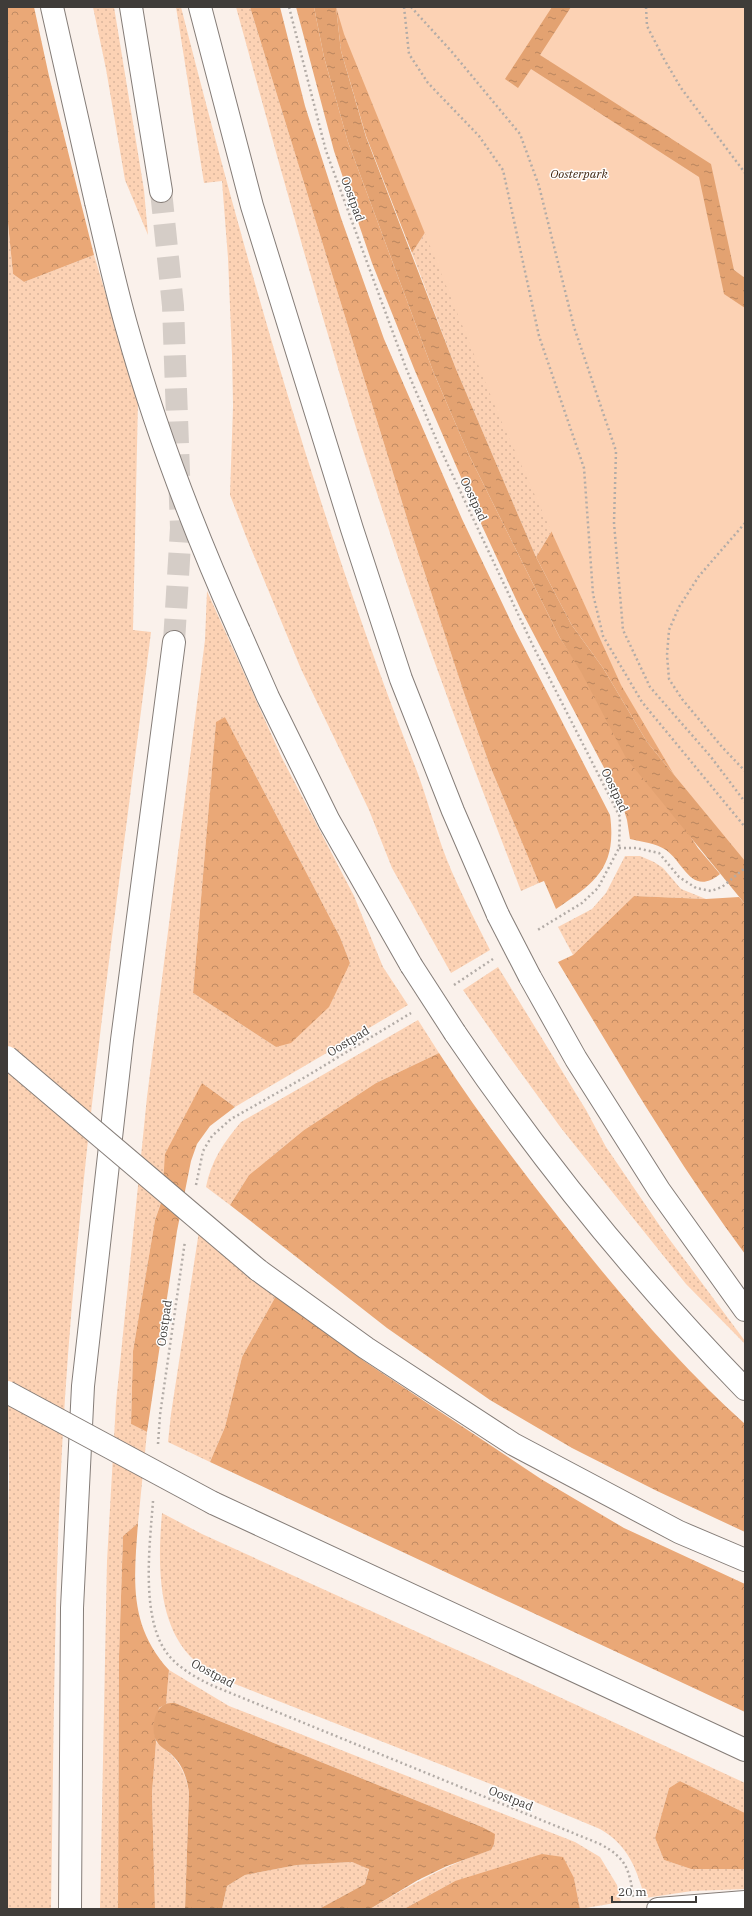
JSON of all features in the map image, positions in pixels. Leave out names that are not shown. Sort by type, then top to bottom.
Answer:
[{"type":"highway","points":[[52,7],[96,202],[127,328],[167,453],[206,557],[268,698],[329,821],[411,965],[487,1080],[555,1172],[633,1268],[710,1353],[745,1389]]},
{"type":"highway","points":[[131,7],[160,191]]},
{"type":"highway","points":[[200,7],[252,206],[352,529],[401,680],[453,812],[498,915],[530,977],[576,1059],[659,1190],[745,1310]]},
{"type":"highway","points":[[70,1909],[72,1608],[83,1386],[122,1040],[174,642]]},
{"type":"highway","points":[[7,1057],[258,1270],[366,1348],[513,1444],[679,1532],[745,1560]]},
{"type":"highway","points":[[7,1392],[213,1503],[745,1750]]},
{"type":"highway","points":[[662,1908],[745,1902]]},
{"type":"path","name":"Oostpad","points":[[289,7],[326,151],[406,368],[439,446],[534,648],[620,817],[619,848],[598,888],[582,903],[535,932]]},
{"type":"path","points":[[404,7],[409,54],[428,83],[479,136],[503,170],[539,336],[584,468],[593,594],[604,636],[642,702],[745,827]]},
{"type":"path","points":[[411,7],[452,52],[520,134],[539,186],[574,327],[616,451],[614,523],[623,630],[650,687],[711,757],[745,802]]},
{"type":"path","points":[[646,7],[647,26],[681,88],[745,173]]},
{"type":"path","points":[[745,523],[699,576],[680,607],[669,630],[666,655],[669,679],[682,699],[722,747],[745,771]]},
{"type":"path","points":[[619,848],[636,848],[659,853],[679,877],[696,888],[711,891],[722,887],[745,868]]},
{"type":"path","points":[[453,985],[497,956]]},
{"type":"path","name":"Oostpad","points":[[196,1188],[203,1151],[212,1136],[231,1119],[307,1076],[416,1010]]},
{"type":"path","name":"Oostpad","points":[[158,1445],[160,1415],[185,1239]]},
{"type":"path","name":"Oostpad","points":[[154,1498],[148,1567],[149,1592],[153,1618],[159,1638],[170,1658],[191,1675],[211,1685],[606,1847],[616,1853],[625,1863],[631,1882],[634,1902]]},
{"type":"green space","points":[[7,7],[34,7],[49,76],[94,255],[24,282],[13,274],[7,213]]},
{"type":"green space","points":[[93,7],[114,7],[144,190],[148,235],[125,180],[106,69]]},
{"type":"green space","points":[[176,7],[181,7],[231,198],[285,387],[345,575],[378,668],[418,773],[447,860],[490,950],[451,973],[392,868],[369,810],[301,669],[230,495],[233,406],[232,355],[228,258],[222,181],[204,183]]},
{"type":"green space","points":[[236,7],[250,7],[409,525],[464,693],[490,766],[539,883],[521,891],[436,665],[403,573],[367,463],[309,268]]},
{"type":"green space","points":[[250,7],[280,7],[305,106],[341,218],[384,339],[462,519],[514,628],[610,815],[610,848],[607,860],[601,871],[593,881],[556,909],[544,881],[539,883],[490,766],[464,693],[409,525]]},
{"type":"green space","points":[[296,7],[314,7],[324,57],[348,142],[433,371],[469,455],[560,638],[698,848],[720,874],[710,880],[702,882],[695,880],[689,876],[666,850],[653,844],[630,839],[627,820],[621,800],[521,610],[483,528],[415,371],[372,263],[334,151]]},
{"type":"green space","points":[[336,7],[400,7],[498,119],[412,253],[366,136],[341,51]]},
{"type":"green space","name":"Oosterpark","points":[[336,7],[745,7],[745,895],[621,685],[499,416],[344,34]]},
{"type":"green space","points":[[498,119],[559,519],[536,557],[456,369],[412,253]]},
{"type":"green space","points":[[7,213],[13,274],[24,282],[94,255],[138,401],[133,630],[151,632],[94,1084],[84,1174],[68,1355],[63,1424],[57,1563],[51,1909],[7,1909],[7,1570],[9,1479],[7,1320]]},
{"type":"green space","points":[[559,519],[722,833],[647,742],[603,668],[571,624],[536,557]]},
{"type":"green space","points":[[207,591],[282,758],[354,896],[383,967],[408,1005],[235,1107],[202,1083],[155,1220],[133,1351],[131,1424],[147,1432],[138,1523],[123,1536],[119,1656],[118,1909],[100,1909],[107,1561],[116,1403],[147,1097],[205,640]],"holes":[[[225,717],[340,937],[350,963],[276,1047],[193,993],[216,723]]]},
{"type":"green space","points":[[225,717],[340,937],[350,963],[329,1007],[291,1043],[276,1047],[193,993],[216,722]]},
{"type":"green space","points":[[625,856],[640,856],[654,862],[663,868],[681,889],[706,899],[634,896],[573,955],[558,927],[592,909],[606,893]]},
{"type":"green space","points":[[634,896],[706,899],[739,897],[745,904],[745,1254],[671,1147],[558,962],[573,955]]},
{"type":"green space","points":[[498,967],[586,1110],[606,1147],[664,1232],[745,1341],[745,1344],[686,1284],[561,1128],[463,990]]},
{"type":"green space","points":[[418,1020],[439,1053],[376,1083],[304,1130],[249,1175],[230,1205],[206,1187],[211,1169],[219,1152],[241,1122]]},
{"type":"green space","points":[[439,1053],[498,1138],[603,1273],[648,1326],[695,1376],[745,1424],[745,1532],[657,1491],[572,1448],[490,1400],[387,1328],[230,1205],[249,1175],[304,1130],[376,1083]]},
{"type":"green space","points":[[202,1083],[235,1107],[210,1126],[197,1144],[191,1161],[177,1231],[147,1432],[131,1424],[133,1351],[155,1220],[162,1200],[165,1154]]},
{"type":"green space","points":[[199,1231],[277,1294],[242,1357],[225,1427],[210,1462],[168,1442]]},
{"type":"green space","points":[[277,1294],[364,1361],[541,1479],[624,1528],[745,1584],[745,1712],[210,1462],[225,1427],[242,1357]]},
{"type":"green space","points":[[162,1513],[202,1534],[745,1783],[745,1813],[680,1781],[669,1788],[655,1838],[664,1860],[691,1869],[745,1869],[745,1889],[692,1891],[645,1898],[634,1867],[625,1850],[600,1829],[511,1792],[230,1682],[202,1666],[194,1660],[182,1646],[172,1629],[166,1610],[160,1571]]},
{"type":"green space","points":[[138,1523],[135,1582],[140,1618],[146,1636],[156,1653],[169,1670],[166,1704],[159,1708],[154,1731],[156,1742],[152,1793],[155,1909],[118,1909],[119,1656],[123,1536]]},
{"type":"green space","points":[[169,1670],[229,1706],[575,1842],[600,1857],[617,1885],[621,1902],[580,1909],[574,1878],[455,1881],[404,1909],[370,1909],[444,1869],[491,1850],[482,1827],[175,1703],[166,1704]]},
{"type":"green space","points":[[156,1742],[174,1758],[182,1770],[189,1793],[185,1909],[155,1909],[152,1793]]},
{"type":"green space","points":[[680,1781],[745,1813],[745,1869],[691,1869],[664,1860],[655,1838],[669,1788]]},
{"type":"green space","points":[[542,1854],[563,1857],[574,1878],[580,1909],[404,1909],[455,1881]]},
{"type":"green space","points":[[352,1862],[369,1868],[365,1884],[319,1909],[222,1909],[227,1886],[245,1875],[297,1865]]},
{"type":"water","points":[[314,7],[336,7],[341,51],[366,137],[456,369],[536,557],[571,624],[603,668],[647,742],[745,861],[745,904],[626,758],[581,672],[560,638],[469,455],[433,371],[348,142],[324,57]]},
{"type":"water","points":[[552,7],[571,7],[540,55],[711,164],[734,270],[745,278],[745,308],[724,294],[699,177],[531,69],[518,88],[505,79]]},
{"type":"water","points":[[175,1703],[482,1827],[495,1834],[494,1844],[491,1850],[447,1866],[418,1880],[370,1909],[319,1909],[365,1884],[369,1869],[352,1862],[297,1865],[245,1875],[227,1886],[222,1909],[185,1909],[188,1787],[186,1777],[179,1763],[171,1754],[158,1744],[154,1734],[154,1724],[158,1710],[166,1704]]},
{"type":"tunnel","points":[[161,191],[173,306],[181,528],[174,642]]}]
